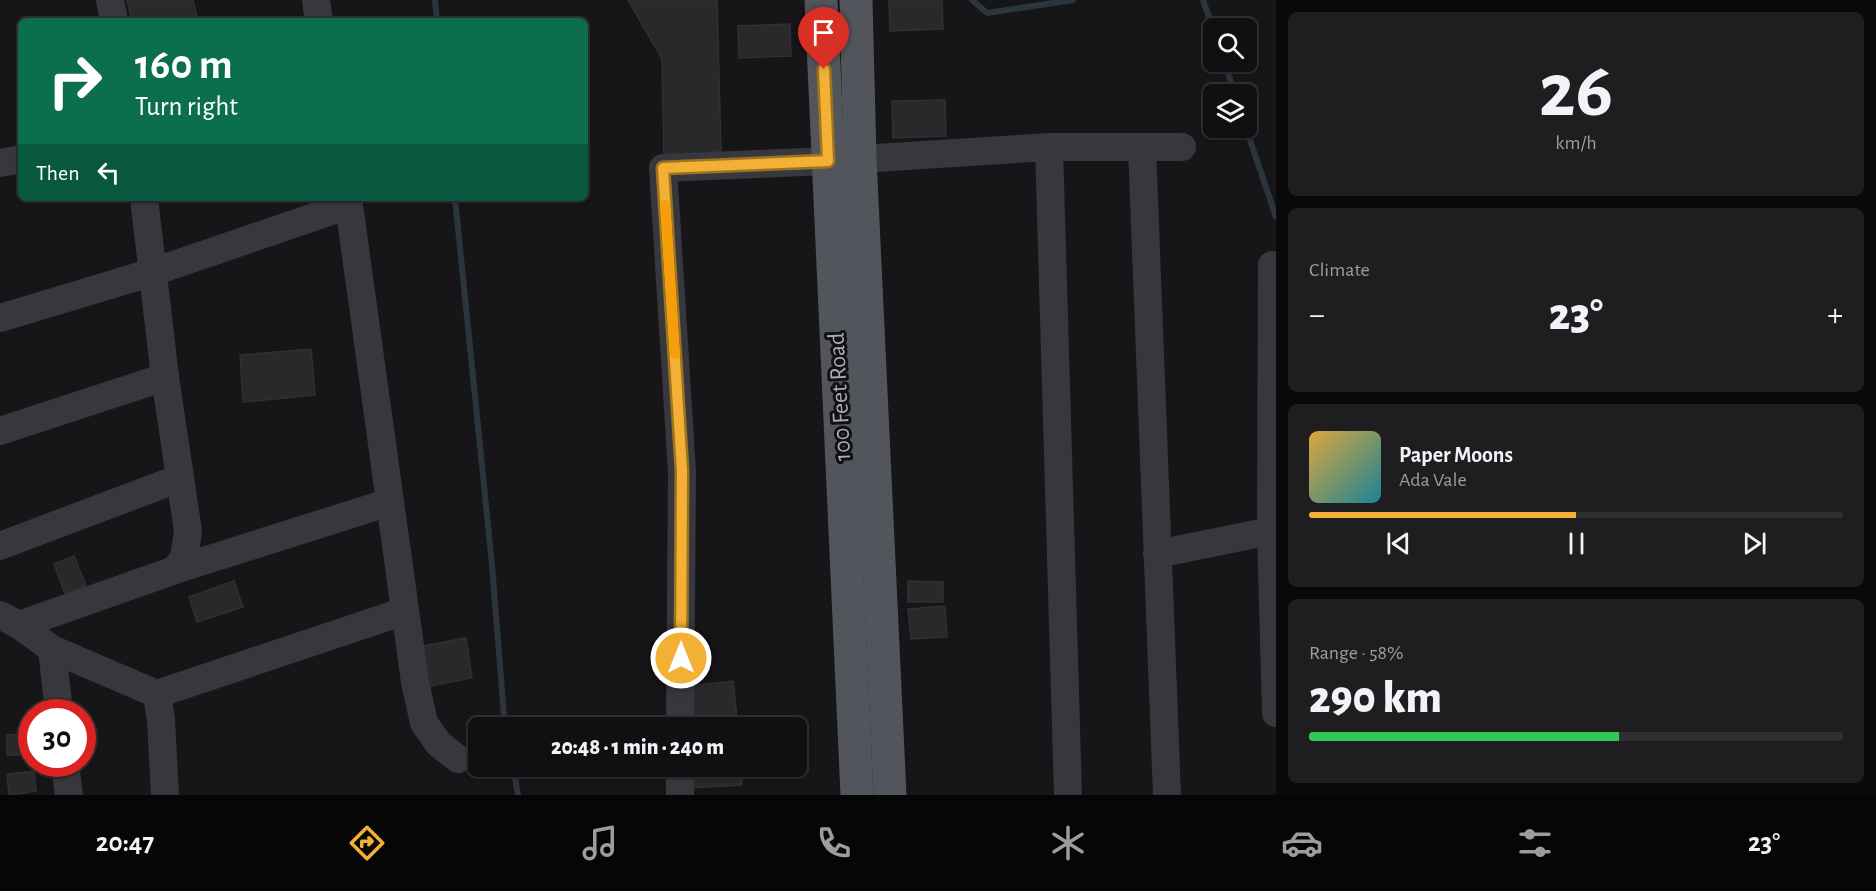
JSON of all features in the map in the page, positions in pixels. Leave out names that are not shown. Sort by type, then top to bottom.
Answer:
[{"type":"main road","name":"100 Feet Road","points":[[821,0],[844,160],[890,795]]},
{"type":"main road","name":"100 Feet Road","points":[[856,0],[844,160],[856,795]]},
{"type":"street","points":[[110,0],[113,18]]},
{"type":"street","points":[[316,0],[319,18]]},
{"type":"street","points":[[1049,147],[1068,795]]},
{"type":"street","points":[[680,717],[682,471],[663,168],[844,160],[1049,147],[1182,147]]},
{"type":"street","points":[[1142,147],[1167,795]]},
{"type":"street","points":[[144,201],[165,376],[188,531],[184,558],[175,570]]},
{"type":"street","points":[[0,318],[153,272],[348,202],[415,682],[424,723],[440,744],[458,759]]},
{"type":"street","points":[[1272,265],[1276,712]]},
{"type":"street","points":[[0,431],[165,376]]},
{"type":"street","points":[[0,546],[180,478]]},
{"type":"street","points":[[9,620],[390,502]]},
{"type":"street","points":[[1157,554],[1274,530]]},
{"type":"street","points":[[9,620],[52,650],[158,694],[405,611]]},
{"type":"street","points":[[52,650],[58,699]]},
{"type":"street","points":[[158,694],[165,795]]},
{"type":"street","points":[[67,777],[69,795]]},
{"type":"street","points":[[680,777],[680,795]]},
{"type":"building","points":[[127,0],[193,0],[197,17],[192,18],[131,18]]},
{"type":"building","points":[[628,0],[717,0],[721,151],[664,160],[662,59]]},
{"type":"building","points":[[889,0],[942,0],[943,29],[890,31]]},
{"type":"building","points":[[790,24],[791,56],[739,58],[738,26]]},
{"type":"building","points":[[945,100],[946,136],[893,138],[892,101]]},
{"type":"building","points":[[311,349],[315,395],[243,402],[240,355]]},
{"type":"building","points":[[74,556],[86,585],[65,594],[54,564]]},
{"type":"building","points":[[234,581],[243,607],[197,622],[189,597]]},
{"type":"building","points":[[908,581],[943,582],[943,602],[908,602]]},
{"type":"building","points":[[945,606],[947,637],[911,639],[908,609]]},
{"type":"building","points":[[466,638],[472,678],[419,688],[412,648]]},
{"type":"building","points":[[733,681],[737,717],[694,717],[690,686]]},
{"type":"building","points":[[7,735],[18,735],[18,755],[7,755]]},
{"type":"building","points":[[18,773],[18,777],[35,777],[36,791],[9,795],[7,774]]},
{"type":"building","points":[[688,777],[742,777],[742,785],[688,788]]},
{"type":"waterway","points":[[435,0],[437,18]]},
{"type":"waterway","points":[[972,0],[987,13],[1073,0]]},
{"type":"waterway","points":[[1203,0],[1209,18]]},
{"type":"waterway","points":[[1227,72],[1232,84]]},
{"type":"waterway","points":[[1249,138],[1276,217]]},
{"type":"waterway","points":[[455,201],[492,565],[504,717]]},
{"type":"waterway","points":[[515,777],[518,795]]},
{"type":"slow traffic","points":[[665,205],[675,354]]},
{"type":"route","points":[[681,658],[682,471],[663,168],[828,161],[824,69]]}]
